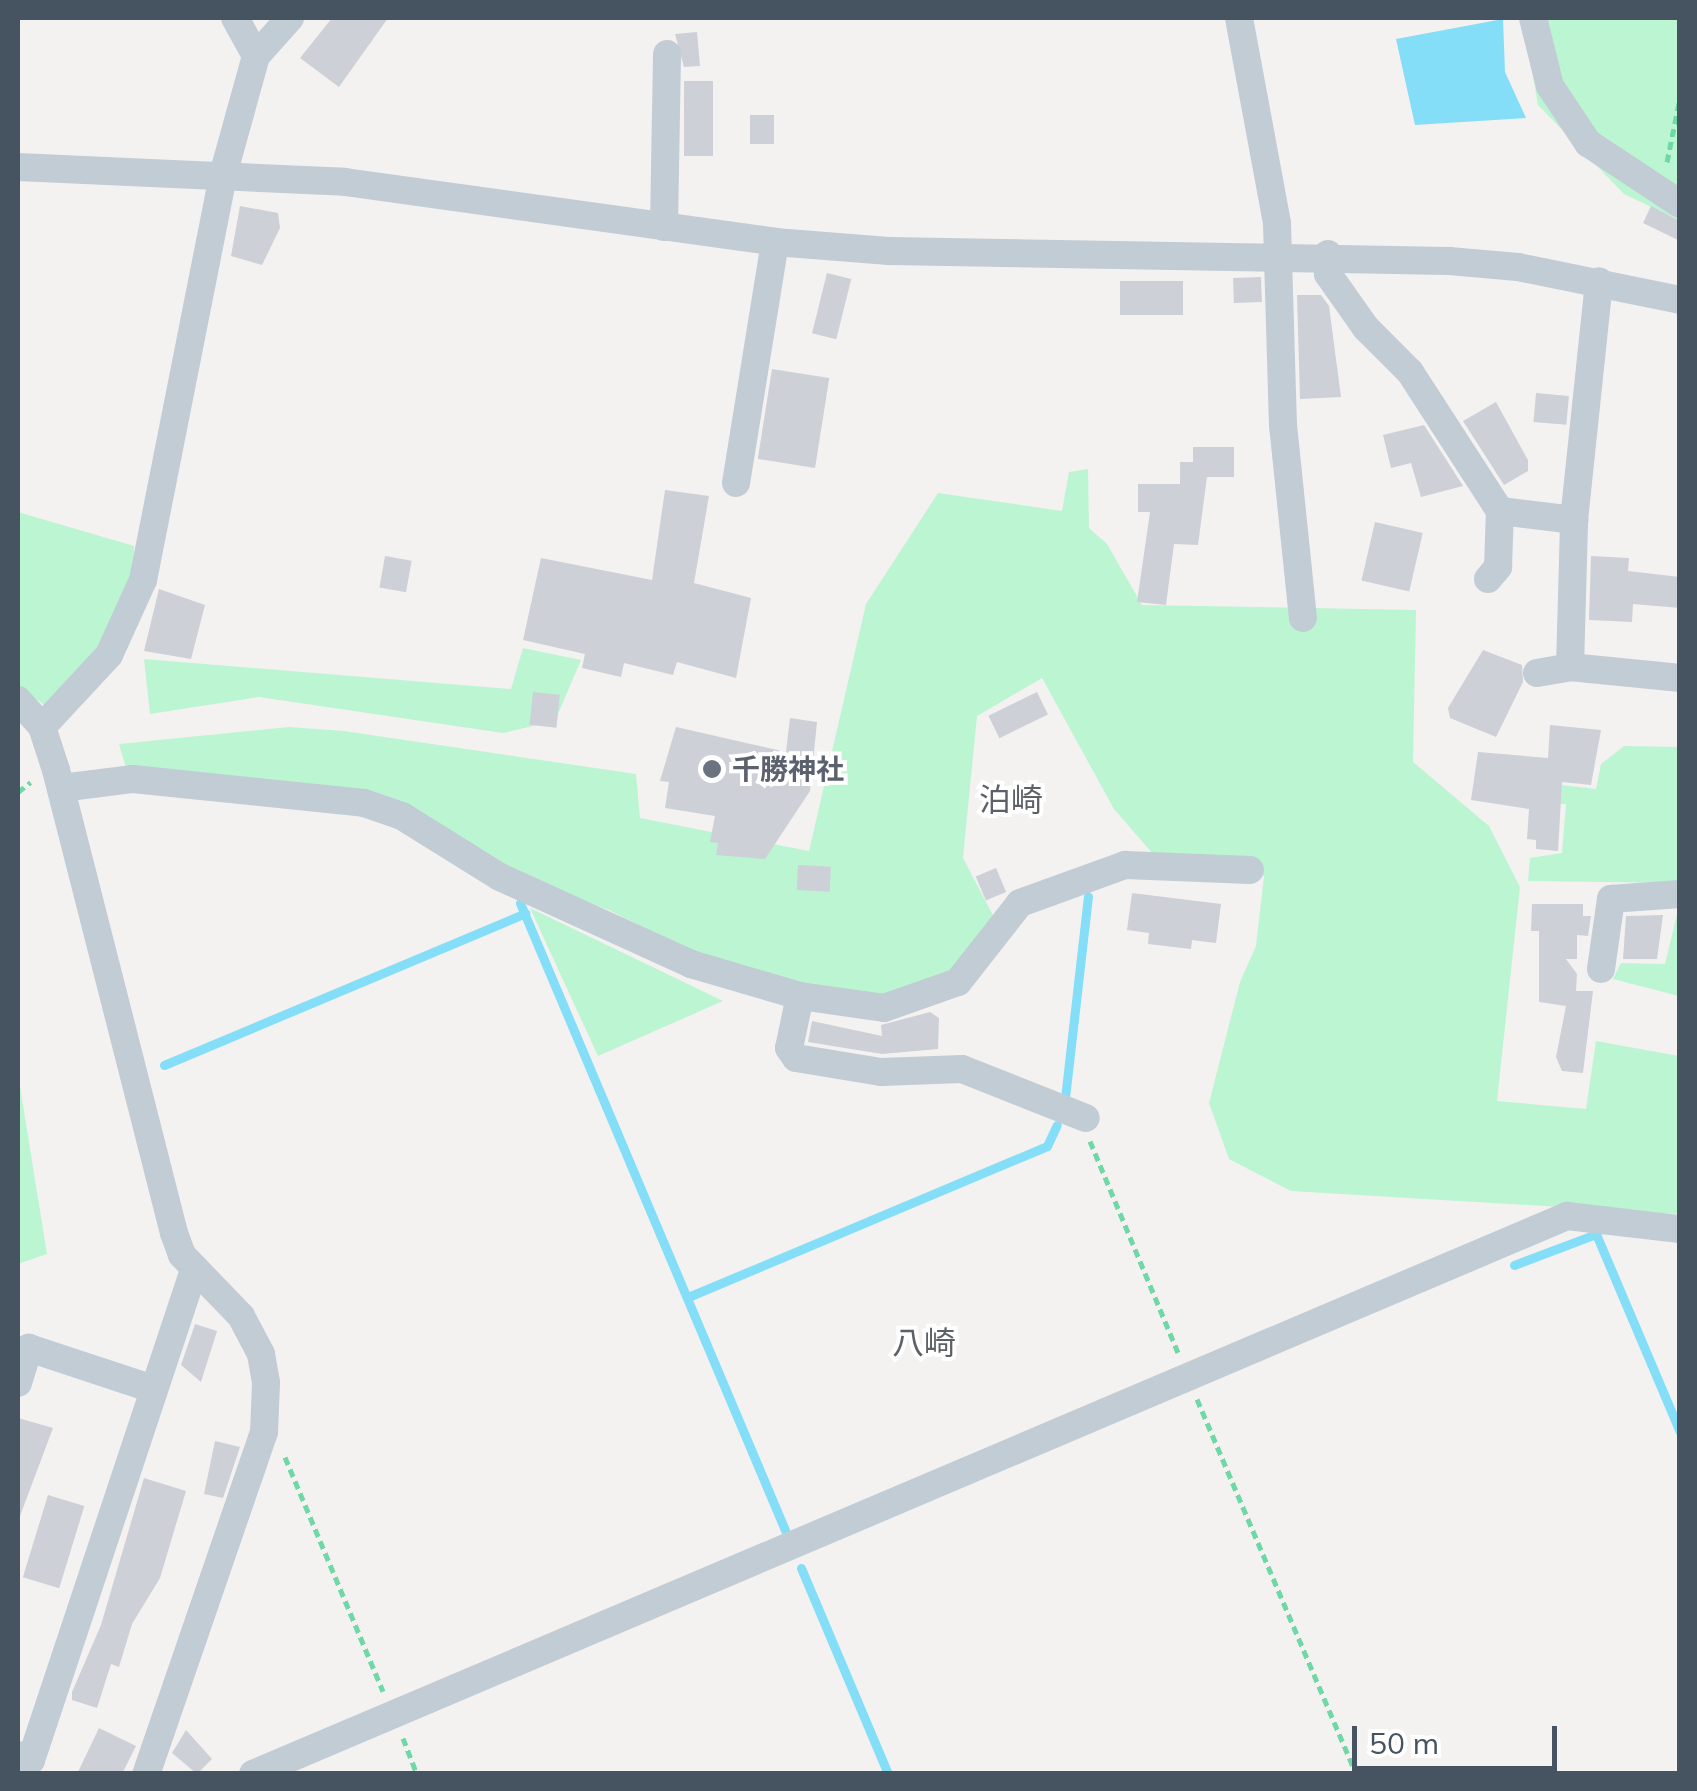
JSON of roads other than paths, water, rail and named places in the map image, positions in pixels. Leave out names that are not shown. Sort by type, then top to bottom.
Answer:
[{"type":"street","points":[[234,18],[256,56]]},
{"type":"street","points":[[42,726],[109,655],[144,580],[223,174],[256,56],[290,18]]},
{"type":"street","points":[[1239,18],[1277,224],[1283,425],[1303,618]]},
{"type":"street","points":[[1533,18],[1540,61],[1568,117],[1614,165],[1669,199]]},
{"type":"street","points":[[664,227],[667,54]]},
{"type":"street","points":[[18,167],[345,182],[776,242],[1024,256],[1328,254],[1518,267],[1680,300]]},
{"type":"street","points":[[736,483],[776,242]]},
{"type":"street","points":[[1328,254],[1328,274],[1366,328],[1410,372],[1500,511],[1498,566],[1488,578]]},
{"type":"street","points":[[1570,667],[1574,520],[1599,281]]},
{"type":"street","points":[[1500,511],[1574,520]]},
{"type":"street","points":[[1537,673],[1570,667],[1680,678]]},
{"type":"street","points":[[18,700],[42,726],[61,788],[168,1213],[194,1270],[241,1316],[261,1354],[264,1432],[146,1774]]},
{"type":"street","points":[[61,788],[133,779],[364,802],[402,816],[500,877],[692,964],[800,996],[884,1008],[926,998],[958,982],[1020,902],[1124,864],[1250,870]]},
{"type":"street","points":[[1602,969],[1611,898],[1680,894]]},
{"type":"street","points":[[800,996],[789,1048],[796,1058],[880,1072],[962,1069],[1086,1118]]},
{"type":"street","points":[[253,1774],[1189,1380],[1567,1216],[1680,1229]]},
{"type":"street","points":[[18,1755],[31,1760],[194,1270]]},
{"type":"street","points":[[18,1382],[23,1350],[154,1389]]},
{"type":"water","points":[[1503,19],[1505,72],[1526,118],[1415,125],[1396,39]]},
{"type":"waterway","points":[[1065,1098],[1088,896]]},
{"type":"waterway","points":[[520,903],[785,1530]]},
{"type":"waterway","points":[[164,1065],[525,913]]},
{"type":"waterway","points":[[688,1297],[1047,1146],[1057,1125]]},
{"type":"waterway","points":[[1514,1265],[1596,1234],[1680,1432]]},
{"type":"waterway","points":[[801,1568],[888,1774]]},
{"type":"place","name":"千勝神社","points":[[712,769]]},
{"type":"district","name":"泊崎","points":[[1011,799]]},
{"type":"district","name":"八崎","points":[[924,1342]]}]
